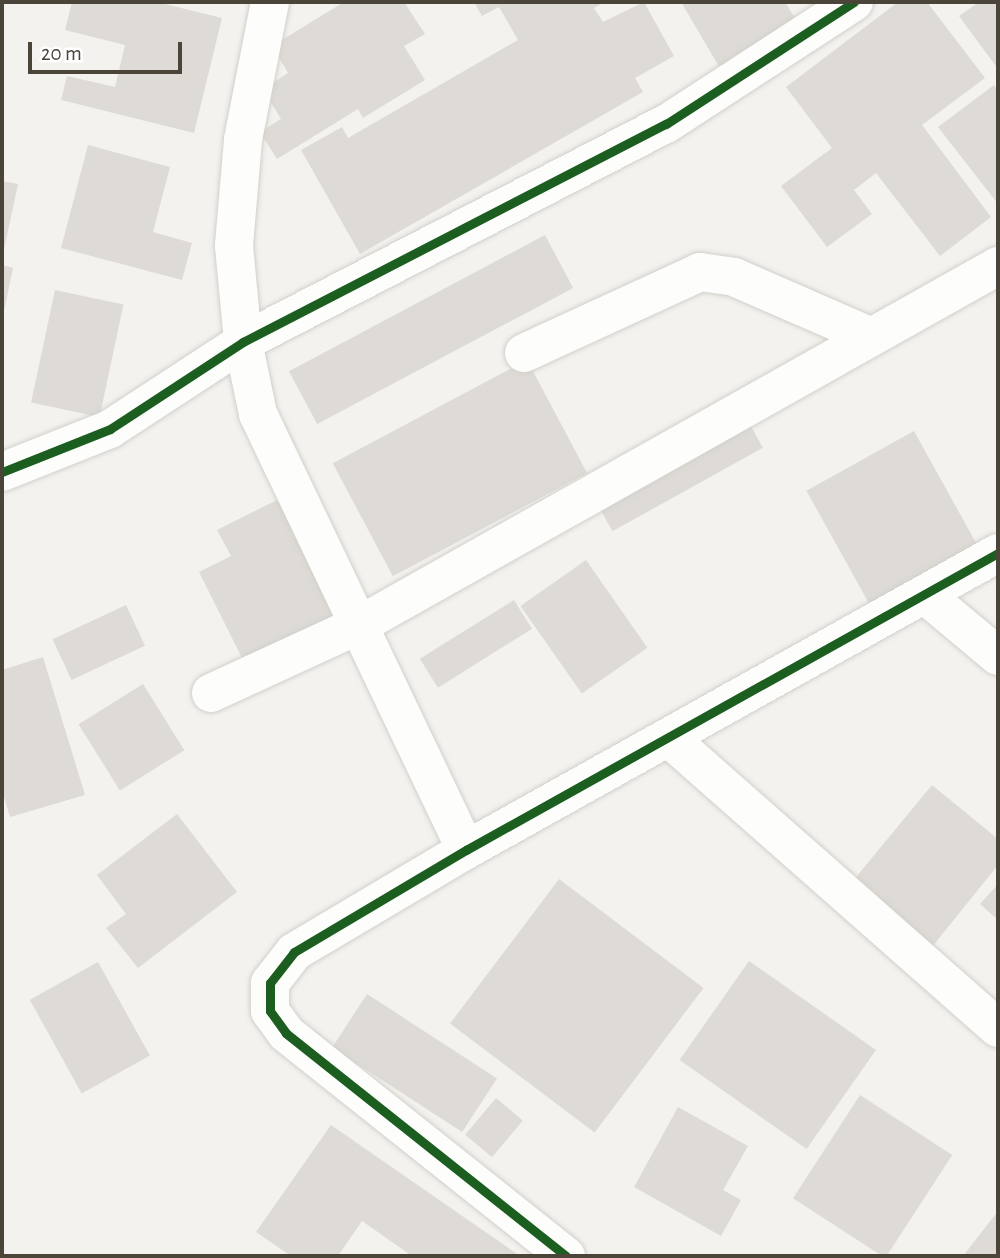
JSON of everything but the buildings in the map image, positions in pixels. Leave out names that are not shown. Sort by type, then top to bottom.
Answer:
[{"type":"street","points":[[270,2],[243,140],[234,246],[243,342],[258,414],[361,624],[466,850]]},
{"type":"street","points":[[2,472],[110,429],[243,342],[666,124],[854,2]]},
{"type":"street","points":[[211,692],[361,624],[998,266]]},
{"type":"street","points":[[524,353],[700,272],[733,277],[872,337]]},
{"type":"street","points":[[566,1256],[286,1033],[270,1012],[270,983],[294,952],[466,850],[670,739],[998,553]]},
{"type":"street","points":[[925,595],[998,656]]},
{"type":"street","points":[[670,739],[998,1028]]},
{"type":"cycle path","points":[[2,472],[110,429],[243,342],[666,124],[854,2]]},
{"type":"cycle path","points":[[566,1256],[286,1033],[270,1011],[270,983],[294,952],[466,850],[998,553]]}]
